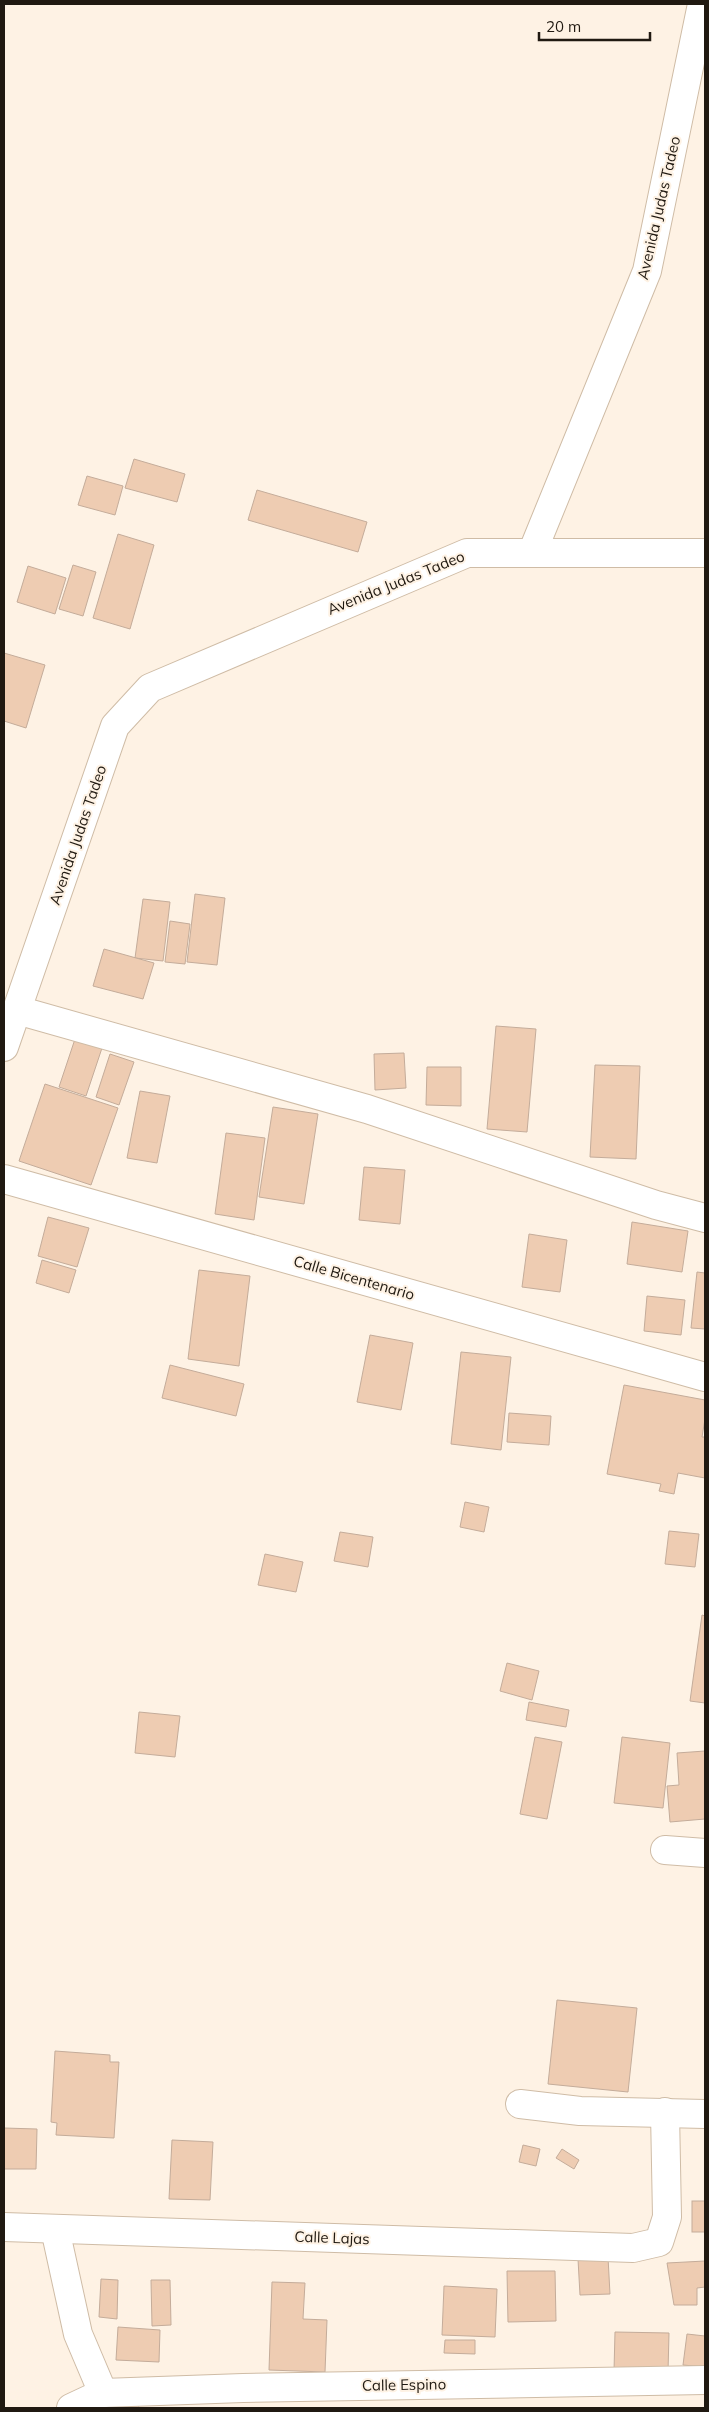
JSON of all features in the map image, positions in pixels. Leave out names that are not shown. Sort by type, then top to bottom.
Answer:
[{"type":"street","name":"Avenida Judas Tadeo","points":[[4,1047],[115,726],[150,688],[467,553],[532,553],[647,271],[702,4]]},
{"type":"street","points":[[532,553],[705,553]]},
{"type":"street","points":[[17,1010],[367,1109],[656,1205],[705,1218]]},
{"type":"street","name":"Calle Bicentenario","points":[[4,1179],[705,1377]]},
{"type":"street","points":[[665,1850],[705,1853]]},
{"type":"street","points":[[520,2104],[580,2111],[705,2114]]},
{"type":"street","name":"Calle Lajas","points":[[4,2226],[633,2248],[659,2242],[667,2217],[665,2112]]},
{"type":"street","points":[[54,2229],[78,2334],[103,2393],[71,2408]]},
{"type":"street","name":"Calle Espino","points":[[103,2393],[243,2388],[705,2380]]},
{"type":"building","points":[[134,459],[185,474],[177,502],[125,488]]},
{"type":"building","points":[[87,476],[123,486],[115,515],[78,505]]},
{"type":"building","points":[[257,490],[367,522],[358,552],[248,520]]},
{"type":"building","points":[[118,534],[154,545],[130,629],[93,618]]},
{"type":"building","points":[[73,565],[96,572],[83,616],[59,609]]},
{"type":"building","points":[[28,566],[66,578],[55,614],[17,602]]},
{"type":"building","points":[[4,653],[45,665],[26,728],[4,721]]},
{"type":"building","points":[[195,894],[225,898],[217,965],[187,962]]},
{"type":"building","points":[[143,899],[170,902],[163,961],[135,958]]},
{"type":"building","points":[[170,921],[190,924],[185,964],[165,962]]},
{"type":"building","points":[[104,949],[154,963],[143,999],[93,986]]},
{"type":"building","points":[[496,1026],[536,1029],[527,1132],[487,1129]]},
{"type":"building","points":[[76,1036],[103,1045],[86,1096],[59,1087]]},
{"type":"building","points":[[404,1053],[406,1088],[375,1090],[374,1054]]},
{"type":"building","points":[[110,1054],[134,1062],[119,1105],[96,1097]]},
{"type":"building","points":[[595,1065],[640,1066],[636,1159],[590,1157]]},
{"type":"building","points":[[427,1067],[461,1067],[461,1106],[426,1105]]},
{"type":"building","points":[[45,1084],[118,1108],[91,1185],[19,1161]]},
{"type":"building","points":[[140,1091],[170,1096],[157,1163],[127,1158]]},
{"type":"building","points":[[273,1107],[318,1114],[304,1204],[259,1197]]},
{"type":"building","points":[[226,1133],[265,1138],[254,1220],[215,1214]]},
{"type":"building","points":[[364,1167],[405,1170],[400,1224],[359,1220]]},
{"type":"building","points":[[48,1217],[89,1228],[77,1267],[38,1256]]},
{"type":"building","points":[[632,1222],[688,1231],[682,1272],[627,1264]]},
{"type":"building","points":[[529,1234],[567,1240],[560,1292],[522,1287]]},
{"type":"building","points":[[42,1260],[76,1270],[69,1293],[36,1283]]},
{"type":"building","points":[[199,1270],[250,1276],[239,1366],[188,1359]]},
{"type":"building","points":[[697,1272],[705,1273],[705,1329],[691,1328]]},
{"type":"building","points":[[647,1296],[685,1300],[681,1335],[644,1331]]},
{"type":"building","points":[[370,1335],[413,1343],[401,1410],[357,1402]]},
{"type":"building","points":[[461,1352],[511,1357],[501,1450],[451,1444]]},
{"type":"building","points":[[170,1365],[244,1384],[236,1416],[162,1398]]},
{"type":"building","points":[[624,1385],[705,1400],[705,1419],[702,1437],[705,1437],[705,1478],[678,1473],[674,1494],[659,1491],[661,1484],[607,1474]]},
{"type":"building","points":[[509,1413],[551,1416],[549,1445],[507,1442]]},
{"type":"building","points":[[465,1502],[489,1507],[484,1532],[460,1527]]},
{"type":"building","points":[[669,1531],[699,1534],[695,1567],[665,1564]]},
{"type":"building","points":[[340,1532],[373,1537],[368,1567],[334,1561]]},
{"type":"building","points":[[265,1554],[303,1562],[296,1592],[258,1585]]},
{"type":"building","points":[[702,1615],[705,1616],[705,1703],[690,1701]]},
{"type":"building","points":[[507,1663],[539,1671],[532,1700],[500,1691]]},
{"type":"building","points":[[529,1702],[569,1710],[566,1727],[526,1720]]},
{"type":"building","points":[[139,1712],[180,1716],[175,1757],[135,1753]]},
{"type":"building","points":[[535,1737],[562,1742],[547,1819],[520,1814]]},
{"type":"building","points":[[622,1737],[670,1743],[663,1808],[614,1803]]},
{"type":"building","points":[[705,1751],[705,1819],[670,1822],[667,1786],[679,1785],[677,1753]]},
{"type":"building","points":[[557,2000],[637,2008],[628,2092],[548,2084]]},
{"type":"building","points":[[55,2051],[110,2055],[110,2062],[119,2062],[114,2138],[56,2135],[57,2123],[51,2122]]},
{"type":"building","points":[[4,2128],[37,2129],[36,2169],[4,2169]]},
{"type":"building","points":[[172,2140],[213,2142],[210,2200],[169,2199]]},
{"type":"building","points":[[523,2145],[540,2149],[536,2166],[519,2162]]},
{"type":"building","points":[[562,2149],[579,2160],[574,2169],[556,2158]]},
{"type":"building","points":[[692,2201],[705,2201],[705,2232],[692,2232]]},
{"type":"building","points":[[608,2257],[610,2294],[580,2295],[578,2259]]},
{"type":"building","points":[[705,2261],[705,2287],[697,2288],[697,2305],[674,2305],[667,2263]]},
{"type":"building","points":[[507,2271],[555,2271],[556,2321],[508,2322]]},
{"type":"building","points":[[101,2279],[118,2280],[117,2319],[99,2317]]},
{"type":"building","points":[[151,2280],[170,2280],[171,2325],[152,2326]]},
{"type":"building","points":[[272,2282],[305,2283],[303,2319],[327,2320],[325,2372],[269,2370]]},
{"type":"building","points":[[444,2286],[497,2289],[495,2337],[442,2335]]},
{"type":"building","points":[[118,2327],[160,2330],[159,2362],[116,2360]]},
{"type":"building","points":[[615,2332],[669,2333],[668,2372],[614,2371]]},
{"type":"building","points":[[687,2334],[705,2336],[705,2367],[683,2365]]},
{"type":"building","points":[[445,2340],[475,2340],[475,2354],[444,2353]]},
{"type":"building","points":[[138,2402],[139,2408],[99,2408],[99,2407]]}]
